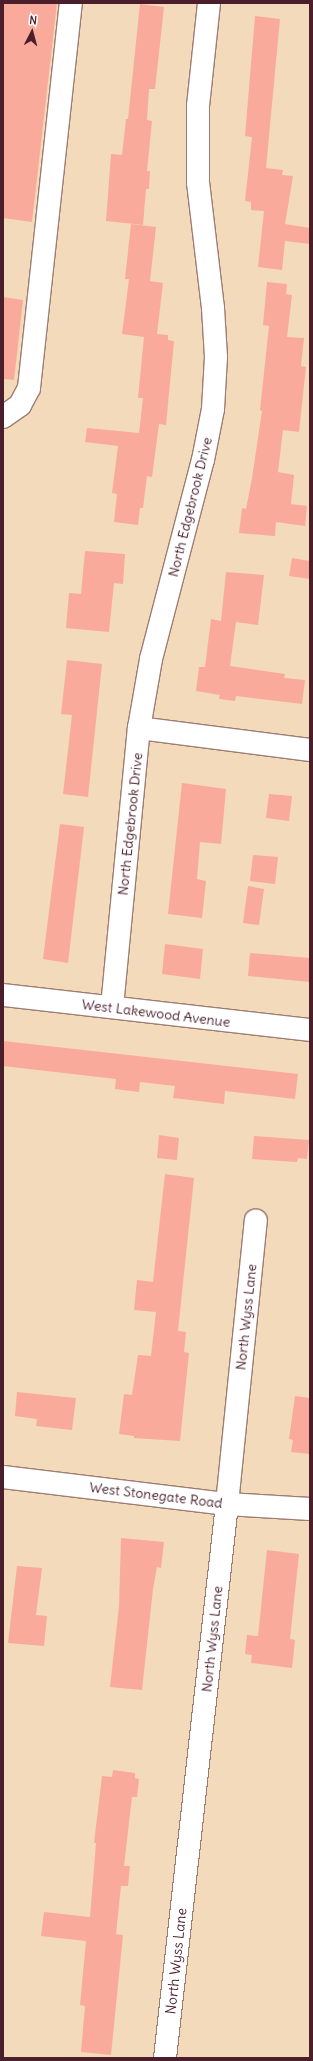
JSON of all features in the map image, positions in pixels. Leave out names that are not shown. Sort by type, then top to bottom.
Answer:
[{"type":"street","points":[[3,417],[20,405],[28,388],[71,3]]},
{"type":"street","name":"North Edgebrook Drive","points":[[112,1007],[139,728],[151,660],[203,460],[213,409],[216,357],[213,308],[198,183],[198,106],[209,3]]},
{"type":"street","points":[[139,728],[310,750]]},
{"type":"street","name":"West Lakewood Avenue","points":[[3,995],[310,1030]]},
{"type":"street","name":"North Wyss Lane","points":[[165,2058],[227,1504],[256,1220]]},
{"type":"street","name":"West Stonegate Road","points":[[3,1477],[227,1504],[310,1509]]},
{"type":"building","points":[[3,3],[57,3],[32,222],[3,218]]},
{"type":"building","points":[[140,4],[164,7],[155,89],[149,89],[147,120],[152,121],[147,171],[150,171],[149,189],[146,189],[143,225],[106,221],[111,154],[122,155],[126,119],[128,119]]},
{"type":"building","points":[[255,16],[280,19],[266,168],[283,170],[282,175],[293,176],[285,224],[310,228],[310,244],[285,241],[282,270],[258,267],[264,211],[251,210],[251,202],[245,201],[252,137],[245,136]]},
{"type":"building","points":[[131,224],[156,227],[150,281],[163,283],[157,334],[168,335],[168,340],[174,341],[166,425],[159,424],[152,477],[147,476],[143,508],[140,508],[138,525],[114,522],[117,494],[112,493],[118,446],[85,442],[87,428],[139,433],[143,398],[138,398],[144,337],[122,334],[129,279],[125,279]]},
{"type":"building","points":[[267,282],[287,284],[286,294],[292,295],[287,337],[304,338],[301,366],[306,367],[299,432],[283,430],[278,472],[294,475],[291,504],[307,506],[305,526],[276,522],[275,536],[239,533],[242,508],[246,509],[252,478],[262,411],[260,410],[269,326],[263,325]]},
{"type":"building","points":[[3,297],[23,300],[14,380],[3,379]]},
{"type":"building","points":[[85,551],[125,554],[123,584],[114,583],[109,632],[66,628],[69,593],[81,594]]},
{"type":"building","points":[[292,558],[310,561],[310,579],[289,576]]},
{"type":"building","points":[[226,572],[264,575],[258,625],[236,622],[230,666],[285,674],[284,678],[305,680],[302,704],[236,696],[235,701],[219,699],[220,695],[196,691],[199,667],[205,667],[211,619],[221,621]]},
{"type":"building","points":[[67,660],[102,664],[88,797],[63,794],[72,715],[61,714]]},
{"type":"building","points":[[182,783],[226,789],[221,844],[200,842],[197,879],[206,881],[202,918],[168,914]]},
{"type":"building","points":[[269,794],[292,796],[289,821],[266,818]]},
{"type":"building","points":[[60,824],[84,827],[68,963],[43,959]]},
{"type":"building","points":[[253,855],[278,857],[275,884],[250,881]]},
{"type":"building","points":[[248,886],[264,889],[259,925],[243,923]]},
{"type":"building","points":[[165,944],[203,949],[200,979],[162,974]]},
{"type":"building","points":[[250,953],[310,958],[310,982],[248,976]]},
{"type":"building","points":[[3,1041],[298,1074],[295,1099],[225,1091],[224,1104],[173,1098],[175,1086],[140,1082],[139,1092],[115,1089],[116,1079],[3,1066]]},
{"type":"building","points":[[159,1135],[179,1138],[177,1160],[157,1158]]},
{"type":"building","points":[[254,1136],[309,1140],[307,1159],[298,1158],[297,1162],[252,1159]]},
{"type":"building","points":[[165,1174],[194,1178],[178,1331],[186,1332],[184,1352],[189,1353],[180,1441],[134,1438],[134,1436],[119,1434],[124,1394],[132,1395],[138,1355],[151,1356],[156,1312],[134,1310],[137,1280],[153,1282]]},
{"type":"building","points":[[17,1392],[76,1398],[72,1430],[36,1426],[37,1419],[15,1416]]},
{"type":"building","points":[[295,1396],[310,1398],[310,1454],[291,1452],[293,1440],[289,1439]]},
{"type":"building","points":[[121,1538],[164,1542],[161,1568],[157,1567],[153,1589],[142,1690],[110,1687],[119,1606]]},
{"type":"building","points":[[267,1550],[299,1554],[290,1639],[295,1640],[292,1668],[251,1663],[252,1655],[245,1654],[247,1635],[258,1636]]},
{"type":"building","points":[[17,1566],[42,1568],[36,1615],[47,1616],[44,1646],[8,1643]]},
{"type":"building","points":[[113,1770],[135,1773],[135,1778],[139,1779],[137,1797],[132,1797],[124,1866],[130,1866],[128,1886],[121,1886],[116,1934],[123,1935],[111,2055],[81,2052],[85,2006],[80,2005],[86,1941],[41,1936],[44,1912],[90,1917],[96,1843],[94,1843],[102,1776],[112,1777]]}]
